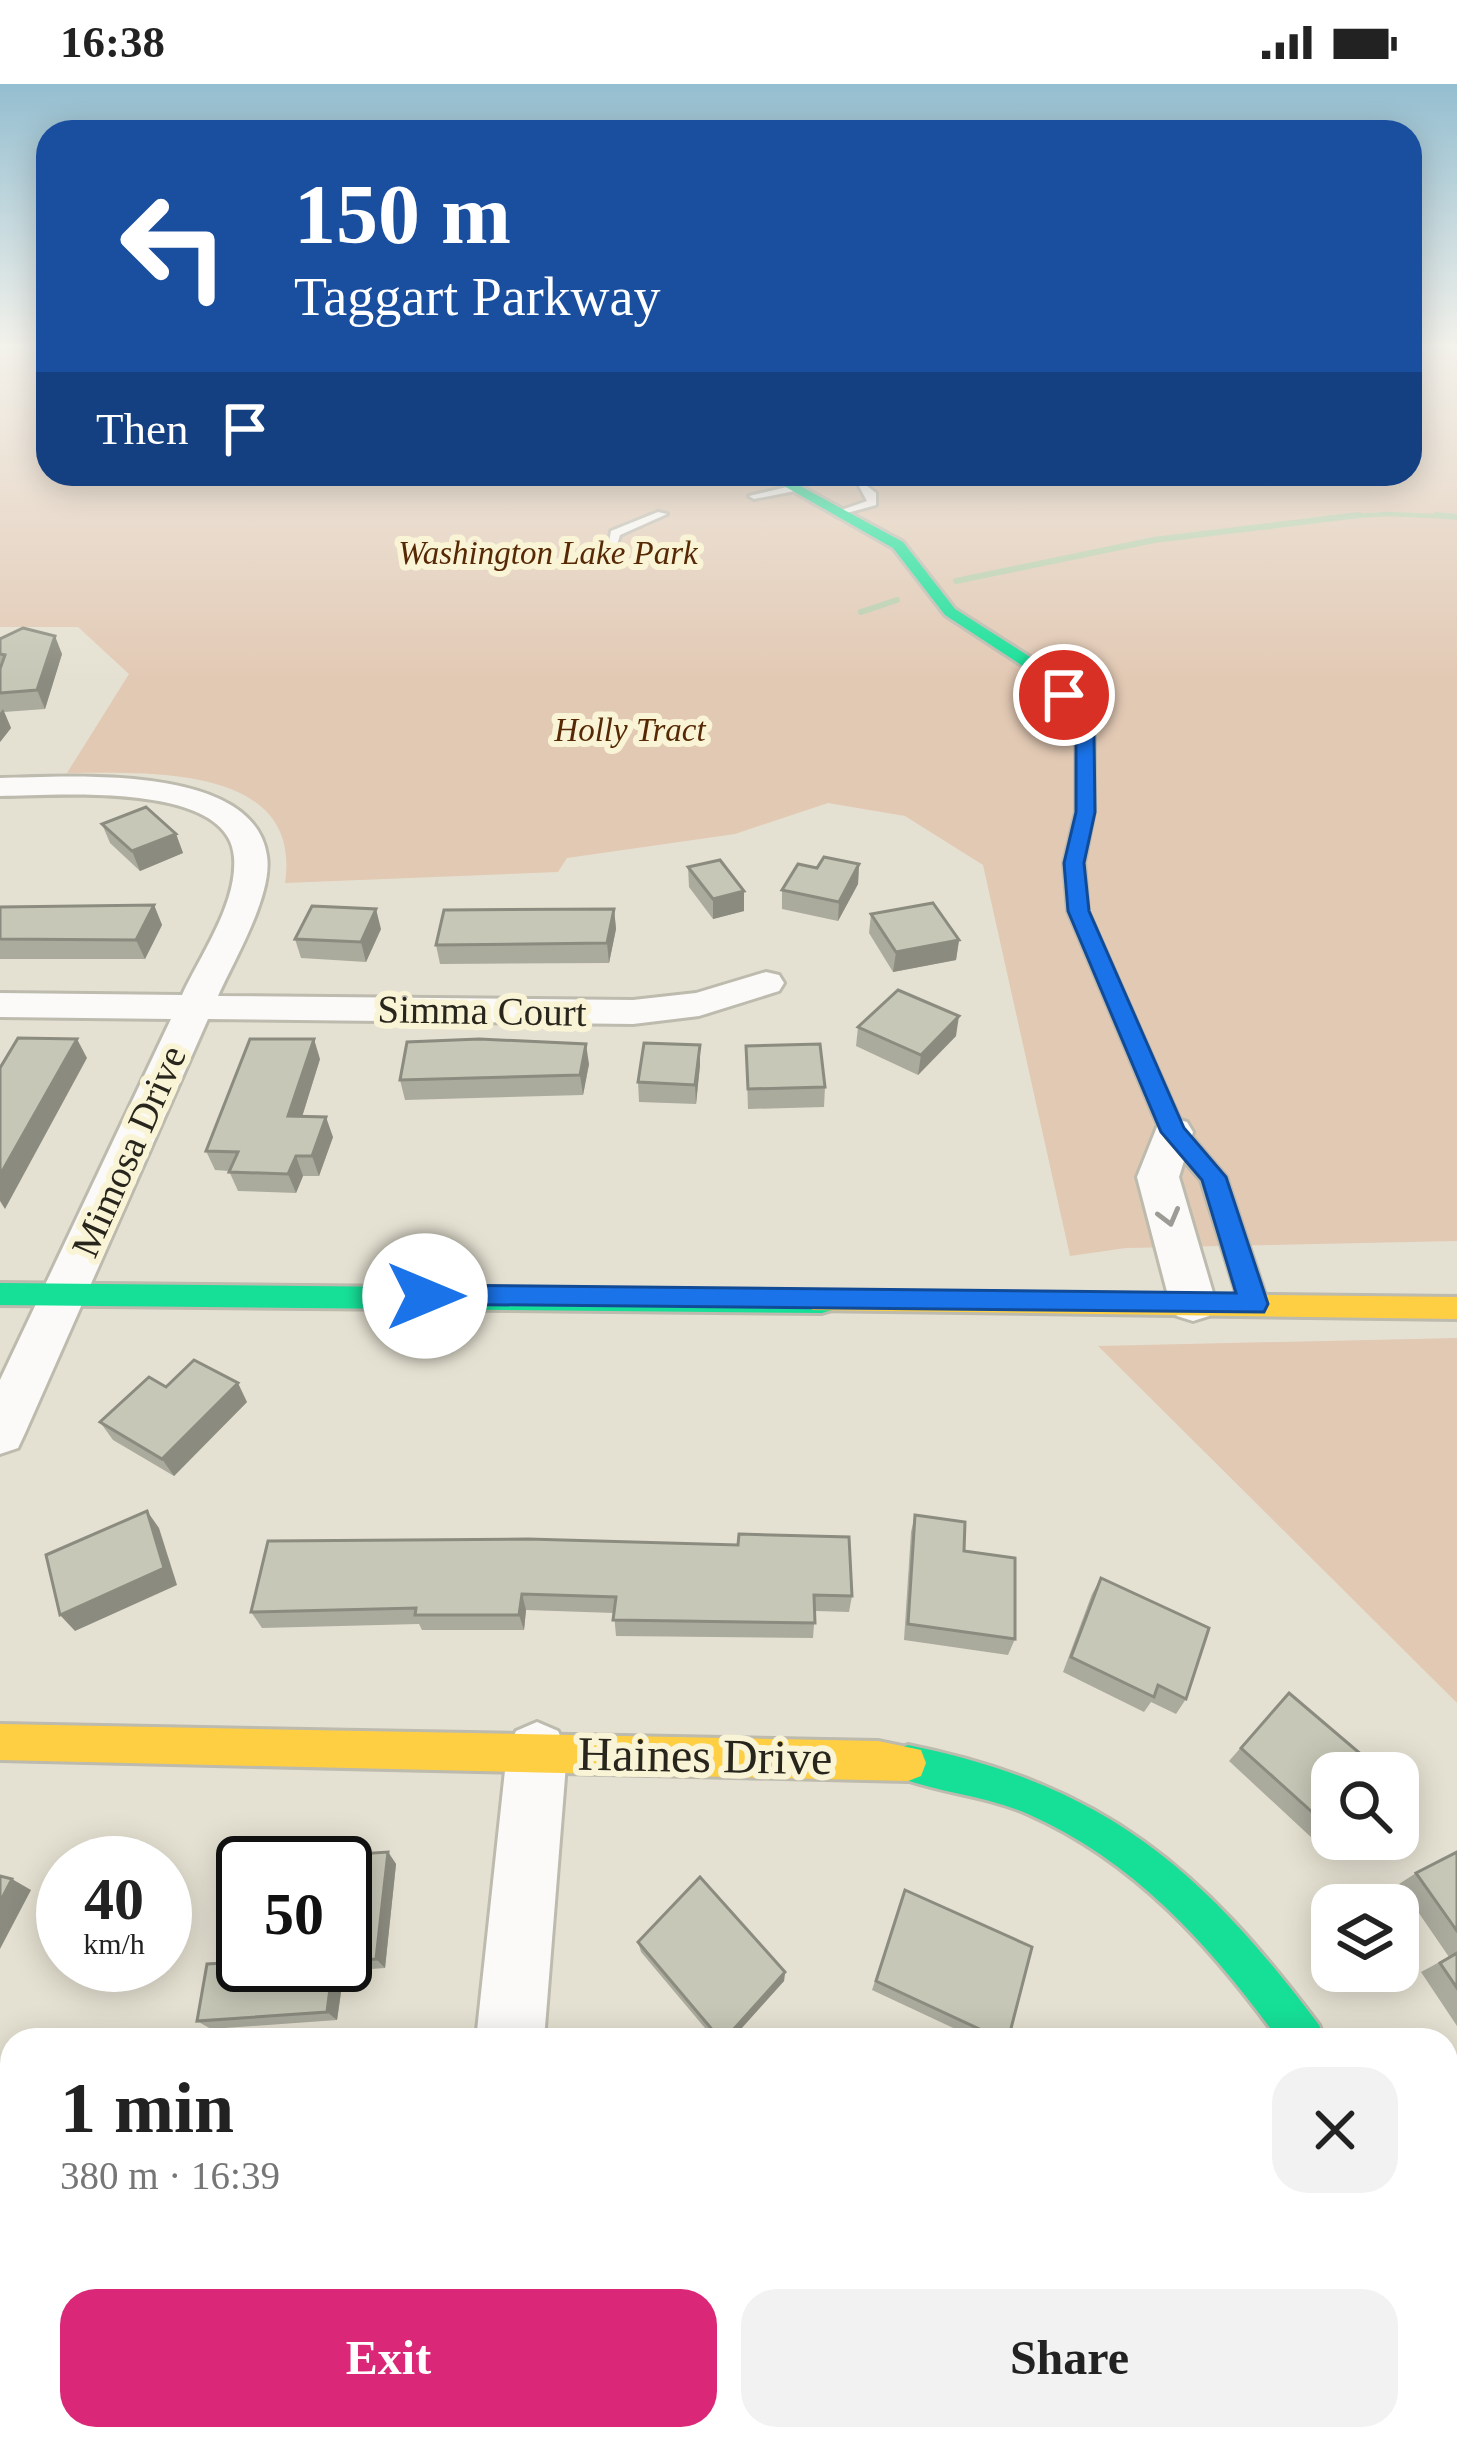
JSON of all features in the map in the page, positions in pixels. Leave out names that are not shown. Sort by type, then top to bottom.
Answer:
[{"type":"street","points":[[772,486],[898,545],[950,612],[1032,665],[1064,695],[1085,735],[1085,812],[1074,863],[1078,911],[1173,1132],[1214,1177],[1254,1304]]},
{"type":"street","name":"Mimosa Drive","points":[[0,787],[150,790],[202,801],[238,825],[254,854],[250,883],[0,1433]]},
{"type":"street","name":"Simma Court","points":[[194,1006],[633,1012],[699,1004],[766,983]]},
{"type":"street","name":"Mimosa Drive","points":[[0,1005],[194,1006]]},
{"type":"street","points":[[1173,1132],[1158,1177],[1193,1303]]},
{"type":"street","points":[[0,1294],[1457,1308]]},
{"type":"street","name":"Haines Drive","points":[[0,1742],[878,1759],[965,1769],[1050,1798],[1173,1884],[1253,1967],[1296,2028]]},
{"type":"street","points":[[511,2028],[537,1752]]},
{"type":"lane","points":[[840,514],[872,503],[872,495],[863,488]]},
{"type":"lane","points":[[612,546],[615,533],[662,514]]},
{"type":"green space","points":[[0,459],[36,459],[36,486],[1422,486],[1422,459],[1457,459],[1457,1241],[1126,1248],[1070,1256],[983,865],[905,816],[828,803],[735,834],[567,858],[558,872],[285,883],[284,844],[270,815],[245,795],[175,776],[67,773],[129,674],[78,627],[0,627]]},
{"type":"green space","points":[[1457,1338],[1457,1703],[1098,1346]]},
{"type":"building","points":[[23,628],[55,636],[37,690],[0,693],[5,655],[0,654],[0,639]]},
{"type":"building","points":[[146,807],[176,834],[132,851],[102,824]]},
{"type":"building","points":[[824,857],[859,864],[839,902],[782,890],[798,864],[817,868]]},
{"type":"building","points":[[720,860],[744,891],[713,899],[688,867]]},
{"type":"building","points":[[933,903],[959,940],[896,952],[871,914]]},
{"type":"building","points":[[154,905],[136,940],[0,939],[0,907]]},
{"type":"building","points":[[312,906],[376,909],[361,942],[295,939]]},
{"type":"building","points":[[614,909],[607,943],[436,945],[444,910]]},
{"type":"building","points":[[898,990],[959,1016],[921,1055],[858,1027]]},
{"type":"building","points":[[18,1038],[77,1039],[0,1175],[0,1068]]},
{"type":"building","points":[[250,1039],[314,1039],[288,1116],[326,1117],[312,1156],[296,1156],[288,1174],[229,1172],[238,1152],[206,1151]]},
{"type":"building","points":[[479,1039],[586,1044],[580,1075],[400,1080],[407,1042]]},
{"type":"building","points":[[644,1043],[700,1045],[695,1085],[638,1082]]},
{"type":"building","points":[[820,1044],[825,1087],[748,1089],[746,1046]]},
{"type":"building","points":[[194,1360],[238,1383],[162,1459],[100,1422],[149,1377],[166,1387]]},
{"type":"building","points":[[147,1511],[164,1568],[60,1615],[46,1555]]},
{"type":"building","points":[[915,1515],[965,1522],[964,1551],[1015,1558],[1015,1639],[908,1624]]},
{"type":"building","points":[[739,1534],[849,1537],[852,1596],[814,1595],[815,1623],[613,1620],[616,1597],[522,1594],[519,1615],[415,1615],[416,1608],[251,1612],[268,1541],[528,1539],[738,1545]]},
{"type":"building","points":[[1101,1578],[1209,1628],[1186,1699],[1158,1685],[1154,1697],[1071,1657]]},
{"type":"building","points":[[1289,1693],[1358,1752],[1311,1752],[1311,1811],[1241,1748]]},
{"type":"building","points":[[388,1852],[376,1959],[372,1959],[372,1853]]},
{"type":"building","points":[[1457,1852],[1457,1931],[1416,1873]]},
{"type":"building","points":[[0,1876],[12,1879],[0,1902]]},
{"type":"building","points":[[700,1877],[785,1972],[735,2028],[711,2028],[638,1942]]},
{"type":"building","points":[[905,1890],[1032,1947],[1011,2028],[977,2028],[876,1981]]},
{"type":"building","points":[[1457,1953],[1457,1988],[1440,1963]]},
{"type":"building","points":[[207,1964],[216,1964],[216,1992],[330,1992],[327,2012],[197,2021]]},
{"type":"waterway","points":[[1345,517],[1359,515]]},
{"type":"waterway","points":[[1345,517],[1457,517],[1436,515]]},
{"type":"waterway","points":[[956,581],[1154,540],[1345,517]]},
{"type":"waterway","points":[[1325,518],[1345,517]]},
{"type":"waterway","points":[[861,612],[897,600]]},
{"type":"traffic: fast","points":[[791,486],[898,545],[950,612],[1032,665],[1064,695],[1085,735],[1085,812],[1074,863],[1078,911],[1164,1111]]},
{"type":"traffic: fast","points":[[0,1294],[822,1302]]},
{"type":"traffic: fast","points":[[908,1763],[974,1777],[1033,1797],[1136,1856],[1225,1939],[1295,2028]]},
{"type":"traffic: slow","points":[[1164,1111],[1173,1132],[1213,1177],[1254,1304]]},
{"type":"traffic: slow","points":[[822,1302],[1457,1308]]},
{"type":"traffic: slow","points":[[0,1742],[908,1763]]},
{"type":"route","points":[[425,1296],[1254,1304],[1214,1177],[1173,1132],[1078,911],[1074,863],[1085,812],[1085,735],[1064,695]]},
{"type":"park label","name":"Washington Lake Park","points":[[548,552]]},
{"type":"park label","name":"Holly Tract","points":[[630,729]]}]
